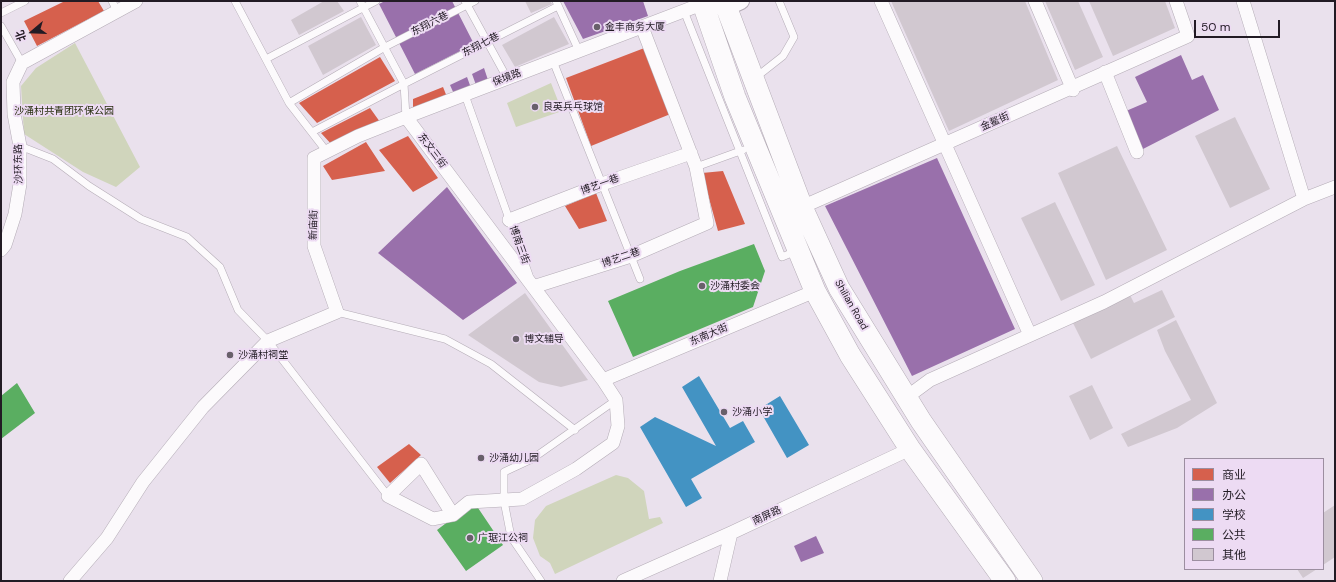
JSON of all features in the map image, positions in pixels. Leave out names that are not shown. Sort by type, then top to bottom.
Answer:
[{"type":"main road","name":"Shilian Road","points":[[730,3],[754,80],[802,207],[840,288],[921,421],[1032,581]]},
{"type":"main road","points":[[696,5],[815,291],[850,355],[910,449],[1005,581]]},
{"type":"street","points":[[22,63],[115,6],[136,1]]},
{"type":"street","points":[[881,1],[1030,335]]},
{"type":"street","points":[[1035,1],[1073,90]]},
{"type":"street","name":"金鳌街","points":[[802,207],[1188,36],[1176,1]]},
{"type":"street","points":[[1243,1],[1304,199]]},
{"type":"street","points":[[696,5],[730,3]]},
{"type":"street","name":"保境路","points":[[314,158],[358,136],[507,78],[643,30],[696,5]]},
{"type":"street","points":[[643,30],[696,167]]},
{"type":"street","name":"沙环东路","points":[[1,250],[5,245],[15,214],[20,184],[20,146],[14,114],[13,82],[22,63]]},
{"type":"street","points":[[1105,72],[1137,152]]},
{"type":"street","name":"东文三街","points":[[406,117],[534,287]]},
{"type":"street","name":"新庙街","points":[[314,158],[314,246],[337,312]]},
{"type":"street","points":[[907,397],[930,380],[1104,302],[1304,199],[1335,187]]},
{"type":"street","name":"博南三街","points":[[534,287],[603,380],[616,400]]},
{"type":"street","name":"东南大街","points":[[603,380],[815,291]]},
{"type":"street","points":[[70,581],[107,538],[143,482],[203,407],[268,341],[337,312]]},
{"type":"street","points":[[453,515],[421,464],[388,496],[433,519],[453,515],[469,502],[504,501],[522,498],[576,469],[613,443],[618,426],[616,400]]},
{"type":"street","name":"南屏路","points":[[623,581],[731,533],[910,449]]},
{"type":"street","points":[[720,581],[731,533]]},
{"type":"lane","points":[[1,13],[25,1]]},
{"type":"lane","points":[[236,1],[289,103],[327,152]]},
{"type":"lane","points":[[266,59],[362,4],[376,1]]},
{"type":"lane","points":[[465,1],[507,78]]},
{"type":"lane","name":"东翔六巷","points":[[289,103],[385,47],[475,1]]},
{"type":"lane","points":[[754,80],[783,56],[794,37],[779,1]]},
{"type":"lane","points":[[362,4],[404,84],[406,117]]},
{"type":"lane","points":[[557,4],[580,51]]},
{"type":"lane","name":"东翔七巷","points":[[312,132],[557,4]]},
{"type":"lane","points":[[696,5],[782,257],[798,250]]},
{"type":"lane","points":[[1,26],[22,63]]},
{"type":"lane","points":[[643,30],[696,167],[755,145]]},
{"type":"lane","points":[[553,61],[640,279]]},
{"type":"lane","name":"博南三街","points":[[465,94],[534,287]]},
{"type":"lane","points":[[20,146],[53,159],[89,186],[141,219],[187,236],[220,267],[238,310],[268,341],[388,496]]},
{"type":"lane","name":"博艺一巷","points":[[509,220],[602,184],[691,153]]},
{"type":"lane","name":"博艺二巷","points":[[534,287],[631,256],[707,223],[696,167]]},
{"type":"lane","points":[[337,312],[445,339],[491,364],[575,430]]},
{"type":"lane","points":[[541,581],[511,537],[504,501],[504,472],[532,459],[616,400]]},
{"type":"green space","name":"沙涌村共青团环保公园","points":[[75,43],[140,167],[116,187],[83,172],[24,134],[21,86],[36,68]]},
{"type":"green space","name":"良英兵乓球馆","points":[[551,83],[562,111],[516,127],[507,103]]},
{"type":"green space","points":[[616,475],[628,478],[644,491],[649,519],[660,517],[663,523],[555,574],[550,563],[540,556],[533,538],[535,520],[546,506]]},
{"type":"building: 商业","points":[[65,1],[98,1],[104,11],[37,46],[24,21]]},
{"type":"building: 商业","points":[[647,47],[673,113],[591,146],[566,78]]},
{"type":"building: 商业","points":[[380,57],[395,81],[317,123],[299,103]]},
{"type":"building: 商业","points":[[443,87],[447,97],[413,109],[413,99]]},
{"type":"building: 商业","points":[[370,108],[380,122],[333,146],[321,133]]},
{"type":"building: 商业","points":[[408,136],[438,178],[413,192],[379,150]]},
{"type":"building: 商业","points":[[366,142],[385,171],[332,180],[323,166]]},
{"type":"building: 商业","points":[[723,171],[745,224],[718,231],[702,173]]},
{"type":"building: 商业","points":[[596,193],[607,221],[579,229],[565,206]]},
{"type":"building: 商业","points":[[409,444],[421,455],[390,483],[377,467]]},
{"type":"building: 办公","points":[[385,1],[452,1],[474,44],[415,74],[379,4]]},
{"type":"building: 办公","name":"金丰商务大厦","points":[[563,1],[643,1],[648,16],[583,39]]},
{"type":"building: 办公","points":[[1181,55],[1192,80],[1203,75],[1219,110],[1143,149],[1126,111],[1147,102],[1135,77]]},
{"type":"building: 办公","points":[[484,68],[488,80],[476,85],[472,74]]},
{"type":"building: 办公","points":[[467,77],[471,88],[454,94],[450,85]]},
{"type":"building: 办公","points":[[937,158],[1015,329],[912,376],[825,206]]},
{"type":"building: 办公","points":[[447,187],[517,283],[463,320],[378,253]]},
{"type":"building: 办公","points":[[816,536],[824,553],[801,562],[794,546]]},
{"type":"building: 学校","points":[[699,376],[730,428],[743,421],[755,442],[691,479],[702,498],[686,507],[640,427],[655,417],[716,446],[682,387]]},
{"type":"building: 学校","points":[[780,396],[809,445],[787,458],[759,409]]},
{"type":"building: 公共","name":"沙涌村委会","points":[[754,244],[765,271],[753,307],[633,357],[608,301],[680,271]]},
{"type":"building: 公共","points":[[17,383],[35,413],[1,439],[1,396]]},
{"type":"building: 公共","name":"广琚江公祠","points":[[474,502],[503,545],[466,571],[437,530]]},
{"type":"building: 其他","points":[[324,1],[337,1],[344,11],[299,35],[291,20]]},
{"type":"building: 其他","points":[[525,1],[550,1],[552,4],[531,13]]},
{"type":"building: 其他","points":[[891,1],[1025,1],[1058,80],[949,131]]},
{"type":"building: 其他","points":[[1045,1],[1078,1],[1103,57],[1075,70]]},
{"type":"building: 其他","points":[[1089,1],[1165,1],[1175,28],[1113,56]]},
{"type":"building: 其他","points":[[361,17],[376,45],[323,75],[308,46]]},
{"type":"building: 其他","points":[[554,17],[569,44],[515,67],[502,45]]},
{"type":"building: 其他","points":[[1235,117],[1270,189],[1230,208],[1195,136]]},
{"type":"building: 其他","points":[[1117,146],[1167,250],[1106,280],[1058,173]]},
{"type":"building: 其他","points":[[1055,202],[1095,285],[1061,301],[1021,218]]},
{"type":"building: 其他","points":[[1162,290],[1175,317],[1091,359],[1072,321],[1129,293],[1134,303]]},
{"type":"building: 其他","name":"博文辅导","points":[[525,293],[588,380],[561,387],[539,382],[468,335]]},
{"type":"building: 其他","points":[[1176,320],[1217,403],[1177,428],[1128,447],[1121,434],[1191,400],[1165,351],[1157,330]]},
{"type":"building: 其他","points":[[1092,385],[1113,428],[1090,440],[1069,396]]},
{"type":"building: 其他","points":[[1335,505],[1335,557],[1324,564],[1324,512]]},
{"type":"building: 其他","points":[[1298,570],[1315,570],[1303,578]]},
{"type":"place","name":"金丰商务大厦","points":[[597,27]]},
{"type":"place","name":"良英兵乓球馆","points":[[535,107]]},
{"type":"place","name":"沙涌村委会","points":[[702,286]]},
{"type":"place","name":"博文辅导","points":[[516,339]]},
{"type":"place","name":"沙涌村祠堂","points":[[230,355]]},
{"type":"place","name":"沙涌小学","points":[[724,412]]},
{"type":"place","name":"沙涌幼儿园","points":[[481,458]]},
{"type":"place","name":"广琚江公祠","points":[[470,538]]}]
